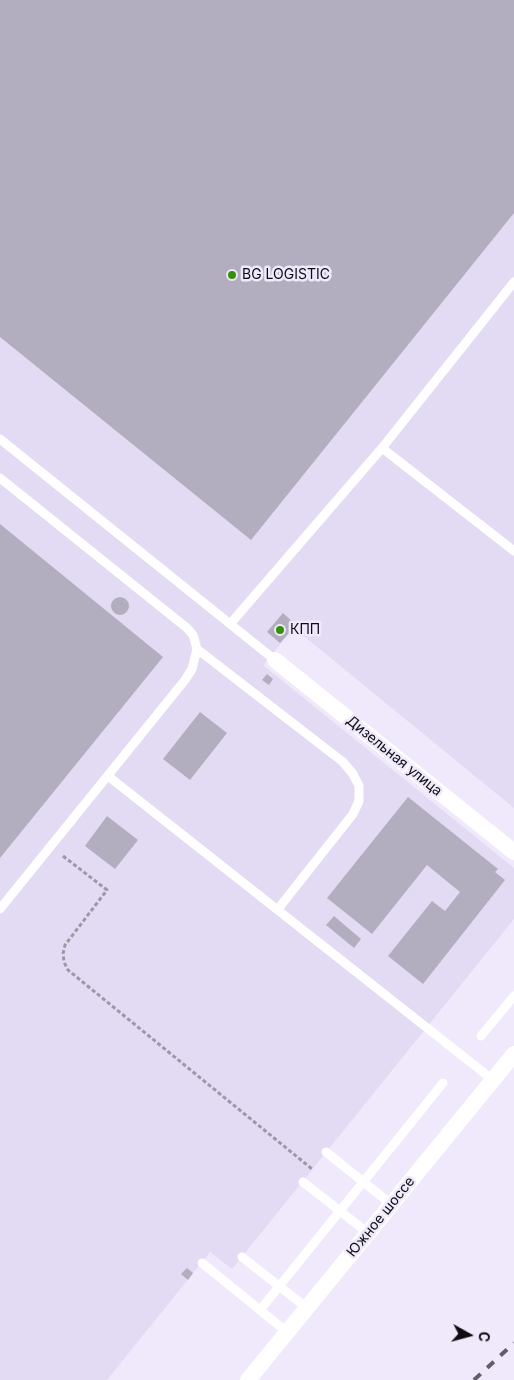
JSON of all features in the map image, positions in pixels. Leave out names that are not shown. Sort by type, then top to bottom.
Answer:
[{"type":"street","name":"Дизельная улица","points":[[275,660],[514,852]]},
{"type":"street","name":"Южное шоссе","points":[[248,1380],[514,1054]]},
{"type":"lane","points":[[231,624],[382,448],[514,282]]},
{"type":"lane","points":[[0,439],[275,660]]},
{"type":"lane","points":[[382,448],[514,551]]},
{"type":"lane","points":[[0,478],[187,628],[193,635],[197,649],[192,669],[185,680],[0,909]]},
{"type":"lane","points":[[197,649],[343,762],[353,774],[359,786],[359,801],[353,814],[278,910]]},
{"type":"lane","points":[[108,776],[493,1080]]},
{"type":"lane","points":[[481,1036],[514,996]]},
{"type":"lane","points":[[260,1310],[443,1083]]},
{"type":"lane","points":[[326,1152],[391,1204]]},
{"type":"lane","points":[[303,1182],[368,1233]]},
{"type":"lane","points":[[242,1257],[307,1308]]},
{"type":"lane","points":[[202,1263],[287,1332]]},
{"type":"path","points":[[64,856],[107,890],[65,945],[63,954],[68,970],[319,1175]]},
{"type":"shaded area","points":[[0,0],[514,0],[514,808],[294,628],[263,665],[514,868],[514,919],[232,1269],[210,1252],[107,1380],[0,1380]]},
{"type":"building","name":"BG LOGISTIC","points":[[0,0],[514,0],[514,213],[251,540],[0,337]]},
{"type":"building","points":[[0,524],[163,657],[0,858]]},
{"type":"building","points":[[120,597],[126,600],[129,606],[126,612],[120,615],[114,612],[111,606],[114,600]]},
{"type":"building","name":"КПП","points":[[283,613],[296,625],[280,643],[267,632]]},
{"type":"building","points":[[267,674],[273,679],[269,685],[262,680]]},
{"type":"building","points":[[200,712],[227,733],[190,780],[163,759]]},
{"type":"building","points":[[408,797],[498,869],[495,872],[505,880],[423,984],[388,956],[432,901],[445,911],[460,892],[427,865],[372,934],[327,898]]},
{"type":"building","points":[[107,816],[138,840],[115,869],[85,846]]},
{"type":"building","points":[[334,916],[361,939],[354,948],[326,925]]},
{"type":"building","points":[[187,1268],[193,1273],[188,1280],[181,1274]]},
{"type":"railway","points":[[474,1380],[514,1343]]},
{"type":"place","name":"BG LOGISTIC","points":[[232,275]]},
{"type":"place","name":"КПП","points":[[280,630]]}]
